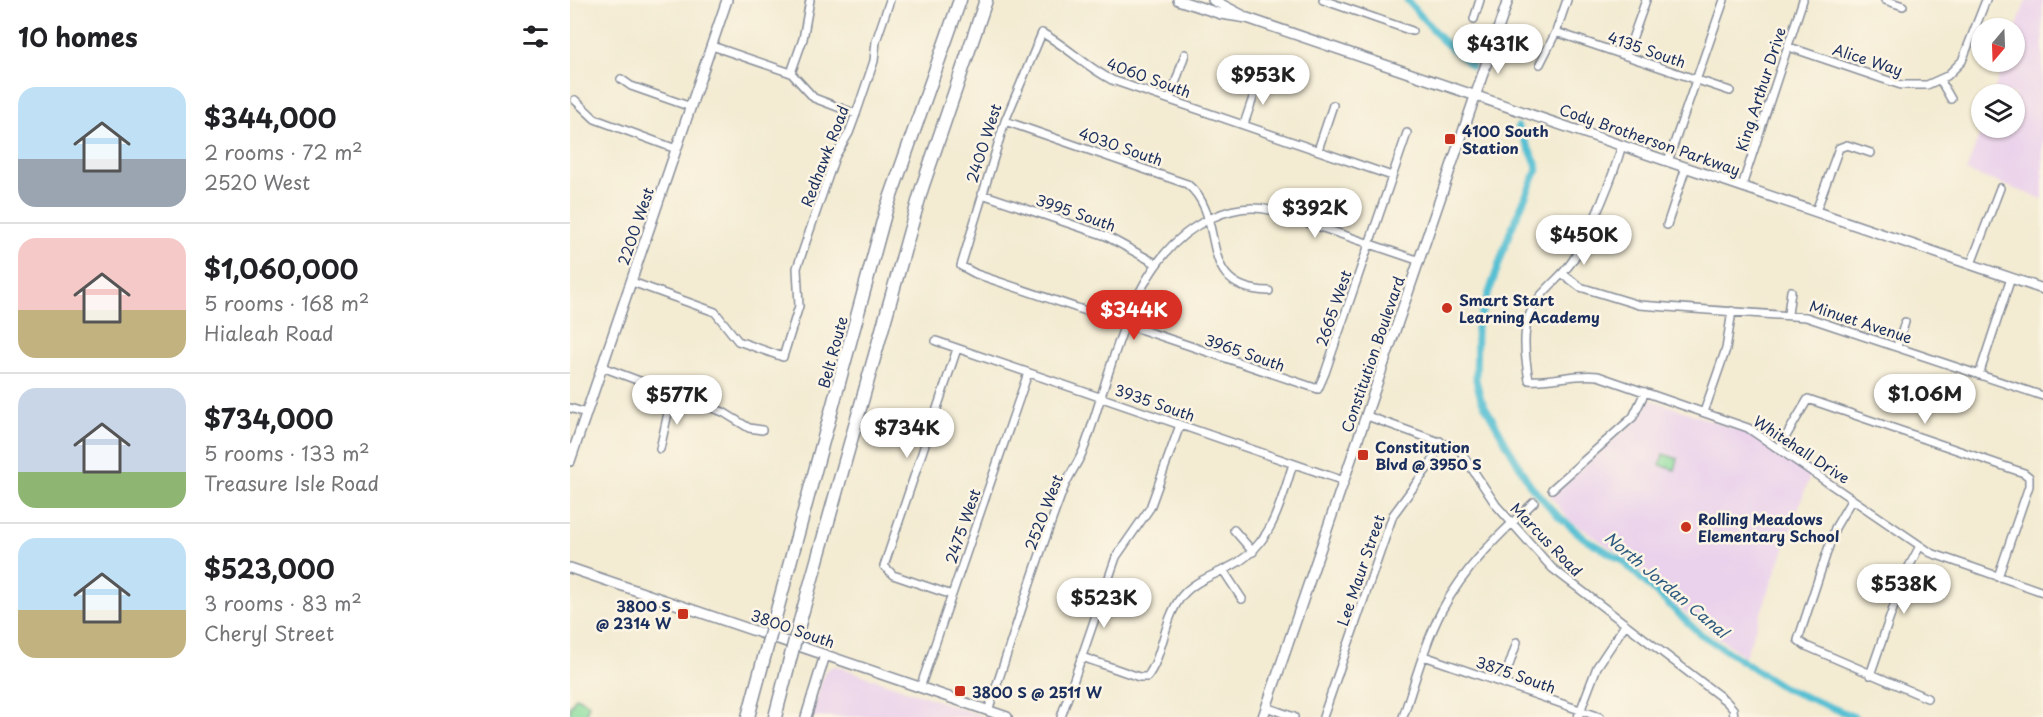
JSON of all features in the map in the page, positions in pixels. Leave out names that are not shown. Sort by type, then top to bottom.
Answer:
[{"type":"highway","name":"Belt Route","points":[[748,717],[886,210],[960,0]]},
{"type":"highway","points":[[775,717],[922,188],[986,0]]},
{"type":"main road","name":"2200 West","points":[[570,461],[727,0]]},
{"type":"main road","name":"Cody Brotherson Parkway","points":[[1178,0],[1221,14],[1246,18]]},
{"type":"main road","name":"Cody Brotherson Parkway","points":[[1213,0],[1246,18],[2043,289]]},
{"type":"main road","name":"Constitution Boulevard","points":[[1264,712],[1477,97],[1508,0]]},
{"type":"main road","name":"3800 South","points":[[570,568],[1007,717]]},
{"type":"main road","points":[[806,717],[825,655]]},
{"type":"street","points":[[791,73],[803,39],[810,0]]},
{"type":"street","name":"Redhawk Road","points":[[632,282],[715,312],[738,341],[783,357],[799,306],[797,268],[835,157],[849,133],[856,114],[890,0]]},
{"type":"street","points":[[1323,0],[1412,31]]},
{"type":"street","points":[[1474,19],[1480,0]]},
{"type":"street","points":[[1540,64],[1556,32],[1567,0]]},
{"type":"street","points":[[1626,56],[1646,0]]},
{"type":"street","points":[[1668,160],[1724,0]]},
{"type":"street","name":"King Arthur Drive","points":[[1742,186],[1803,0]]},
{"type":"street","points":[[1885,0],[1903,6]]},
{"type":"street","points":[[1951,99],[1940,80],[1953,72],[1966,56],[1986,0]]},
{"type":"street","name":"4135 South","points":[[1556,32],[1730,91]]},
{"type":"street","name":"4060 South","points":[[1042,33],[1058,41],[1099,74],[1392,176]]},
{"type":"street","name":"2400 West","points":[[961,266],[1005,121],[1042,33]]},
{"type":"street","points":[[712,46],[791,73],[814,98],[856,114]]},
{"type":"street","name":"Alice Way","points":[[1789,47],[1900,85],[1920,86],[1940,80]]},
{"type":"street","points":[[1170,99],[1185,54]]},
{"type":"street","points":[[621,79],[631,86],[691,107]]},
{"type":"street","points":[[1244,124],[1259,80]]},
{"type":"street","points":[[575,100],[595,119],[676,149]]},
{"type":"street","points":[[1318,150],[1333,105]]},
{"type":"street","name":"4030 South","points":[[1005,121],[1187,184],[1201,198],[1224,274],[1241,286],[1269,291]]},
{"type":"street","name":"2665 West","points":[[1318,389],[1407,133]]},
{"type":"street","points":[[1563,274],[1580,248],[1622,145]]},
{"type":"street","points":[[1816,211],[1839,148],[1847,145],[1871,153]]},
{"type":"street","points":[[1667,225],[1686,167]]},
{"type":"street","points":[[1971,264],[2000,188]]},
{"type":"street","name":"3995 South","points":[[982,194],[1106,236],[1157,264]]},
{"type":"street","name":"2520 West","points":[[988,711],[1064,488],[1084,449],[1139,295],[1157,264],[1180,239],[1234,208],[1261,208],[1420,261]]},
{"type":"street","name":"3965 South","points":[[961,266],[976,274],[1318,389]]},
{"type":"street","name":"Minuet Avenue","points":[[1563,274],[1580,287],[1639,305],[1788,314],[1827,323],[2043,396]]},
{"type":"street","name":"Whitehall Drive","points":[[1563,274],[1540,296],[1528,318],[1524,342],[1529,380],[1591,375],[1748,428],[1935,556],[2043,592]]},
{"type":"street","points":[[1979,375],[2012,278]]},
{"type":"street","points":[[1788,314],[1791,291]]},
{"type":"street","points":[[1704,412],[1726,349],[1732,311]]},
{"type":"street","points":[[1897,346],[1905,322]]},
{"type":"street","name":"3935 South","points":[[936,341],[1344,482]]},
{"type":"street","points":[[952,595],[885,570],[885,561],[957,349]]},
{"type":"street","points":[[602,367],[716,410],[749,428],[762,430]]},
{"type":"street","name":"2475 West","points":[[920,688],[1028,373]]},
{"type":"street","points":[[1552,489],[1633,417],[1645,392]]},
{"type":"street","points":[[660,449],[672,395]]},
{"type":"street","points":[[1779,448],[1808,399],[2024,472],[2029,477],[2029,486],[1998,577]]},
{"type":"street","points":[[570,408],[586,413]]},
{"type":"street","name":"Marcus Road","points":[[1367,416],[1440,441],[1455,447],[1464,454],[1496,505],[1552,568],[1726,701],[1733,709],[1734,717]]},
{"type":"street","points":[[1061,717],[1116,557],[1150,508],[1180,425]]},
{"type":"street","name":"Lee Maur Street","points":[[1323,717],[1393,515],[1432,462],[1440,441]]},
{"type":"street","points":[[1082,657],[1139,677],[1147,676],[1172,612],[1180,599],[1199,581],[1253,552],[1270,529],[1293,464]]},
{"type":"street","points":[[1852,499],[1833,532],[1798,640],[1870,675],[1927,698]]},
{"type":"street","points":[[1402,717],[1437,620],[1458,584],[1479,556],[1534,502]]},
{"type":"street","points":[[1234,530],[1253,552]]},
{"type":"street","points":[[1870,675],[1905,574],[1920,546]]},
{"type":"street","points":[[1223,570],[1242,599]]},
{"type":"street","points":[[1579,714],[1598,667],[1625,625]]},
{"type":"street","points":[[1503,683],[1517,642]]},
{"type":"street","name":"3875 South","points":[[1424,656],[1503,683],[1579,714],[1600,717]]},
{"type":"street","points":[[1264,712],[1294,717]]},
{"type":"shaded area","points":[[2026,0],[2043,0],[2043,199],[1966,171],[1978,138],[2025,138],[2025,84],[1996,84],[2001,72],[2025,72],[2025,18],[2020,18]]},
{"type":"shaded area","name":"Rolling Meadows Elementary School","points":[[1650,399],[1751,435],[1810,476],[1745,657],[1674,604],[1628,559],[1570,521],[1550,496],[1637,420]]},
{"type":"shaded area","points":[[834,666],[986,717],[811,717],[825,671]]},
{"type":"green space","points":[[1663,454],[1678,459],[1675,470],[1660,465]]},
{"type":"green space","points":[[576,697],[589,704],[585,717],[570,717],[570,707]]},
{"type":"waterway","name":"North Jordan Canal","points":[[1407,0],[1442,40],[1472,66]]},
{"type":"waterway","name":"North Jordan Canal","points":[[1518,127],[1536,163],[1537,170],[1510,232],[1477,327],[1476,380],[1481,399],[1530,485],[1555,513],[1584,538],[1621,560],[1699,633],[1784,688],[1855,717]]},
{"type":"place","name":"4100 South Station","points":[[1450,139]]},
{"type":"place","name":"Smart Start Learning Academy","points":[[1447,308]]},
{"type":"place","name":"Constitution Blvd @ 3950 S","points":[[1363,455]]},
{"type":"place","name":"Rolling Meadows Elementary School","points":[[1686,527]]},
{"type":"place","name":"3800 S @ 2314 W","points":[[683,614]]},
{"type":"place","name":"3800 S @ 2511 W","points":[[960,691]]}]
